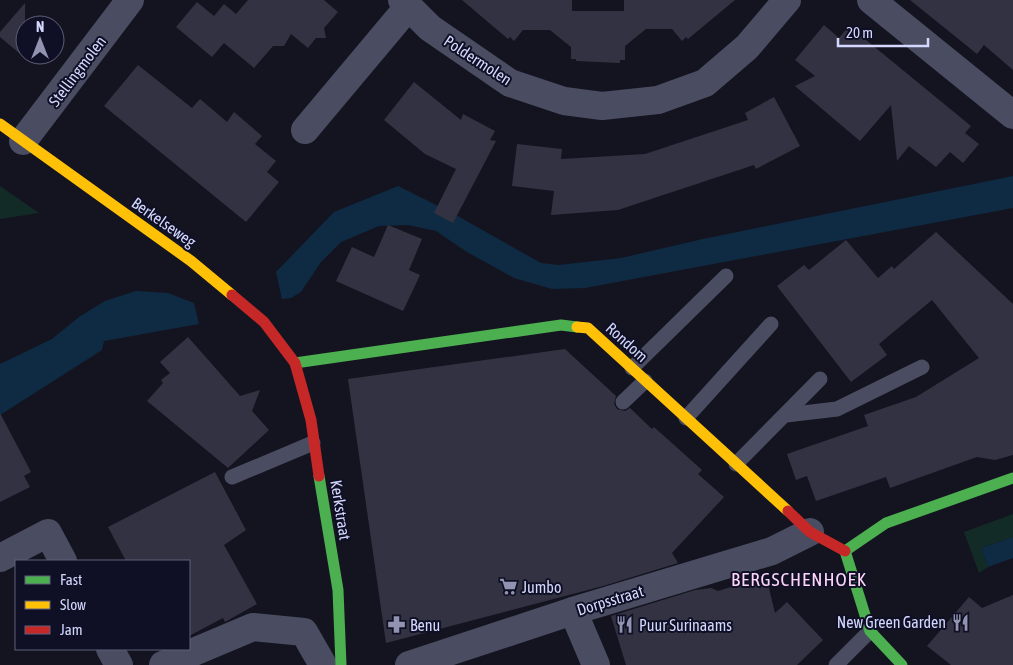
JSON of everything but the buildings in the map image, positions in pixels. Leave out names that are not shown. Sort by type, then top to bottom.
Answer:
[{"type":"street","name":"Stellingmolen","points":[[23,141],[130,0]]},
{"type":"street","name":"Poldermolen","points":[[305,130],[406,3],[430,28],[510,83],[564,101],[602,106],[658,100],[705,83],[748,47],[787,0]]},
{"type":"street","points":[[871,0],[1013,115]]},
{"type":"street","name":"Berkelseweg","points":[[0,124],[85,187],[191,261],[264,322],[295,363]]},
{"type":"street","name":"Rondom","points":[[295,363],[561,325],[588,328],[810,532],[845,551]]},
{"type":"street","name":"Kerkstraat","points":[[295,363],[311,420],[313,443],[338,590],[341,665]]},
{"type":"street","points":[[902,665],[870,631],[845,551],[886,523],[1013,478]]},
{"type":"street","name":"Dorpsstraat","points":[[409,665],[573,611],[772,551],[810,532]]},
{"type":"street","points":[[0,558],[48,533],[62,560]]},
{"type":"street","points":[[573,611],[596,665]]},
{"type":"street","points":[[164,665],[253,627],[304,632],[323,665]]},
{"type":"street","points":[[111,650],[119,665]]},
{"type":"lane","points":[[632,368],[726,276]]},
{"type":"lane","points":[[686,418],[771,324]]},
{"type":"lane","points":[[786,415],[837,409],[922,367]]},
{"type":"lane","points":[[736,464],[820,379]]},
{"type":"lane","points":[[623,402],[645,381]]},
{"type":"lane","points":[[232,478],[313,443]]},
{"type":"lane","points":[[836,665],[870,631]]},
{"type":"green space","points":[[0,186],[39,213],[0,219]]},
{"type":"green space","points":[[1013,514],[1013,537],[981,548],[988,567],[979,573],[964,532]]},
{"type":"water","points":[[1013,176],[1013,208],[585,288],[552,289],[514,278],[467,252],[436,231],[408,225],[379,226],[341,242],[321,262],[301,292],[291,298],[282,299],[276,272],[334,212],[398,186],[454,214],[541,263],[559,265],[621,258],[703,239]]},
{"type":"water","points":[[136,291],[168,293],[194,303],[199,324],[104,341],[102,350],[0,415],[0,364],[52,339],[79,317],[105,301]]},
{"type":"water","points":[[1013,537],[1013,558],[988,567],[981,548]]},
{"type":"traffic: fast","points":[[295,363],[561,325],[577,327]]},
{"type":"traffic: fast","points":[[319,476],[338,590],[341,665]]},
{"type":"traffic: fast","points":[[845,551],[886,523],[1013,478]]},
{"type":"traffic: fast","points":[[845,551],[870,631],[902,665]]},
{"type":"traffic: slow","points":[[0,124],[191,261],[232,295]]},
{"type":"traffic: slow","points":[[577,327],[588,328],[788,511]]},
{"type":"traffic: jam","points":[[232,295],[264,322],[295,363],[311,420],[319,476]]},
{"type":"traffic: jam","points":[[788,511],[810,532],[845,551]]},
{"type":"place","name":"Jumbo","points":[[508,587]]},
{"type":"place","name":"New Green Garden","points":[[960,622]]},
{"type":"place","name":"Benu","points":[[396,625]]},
{"type":"place","name":"Puur Surinaams","points":[[625,625]]},
{"type":"district","name":"BERGSCHENHOEK","points":[[799,579]]}]
